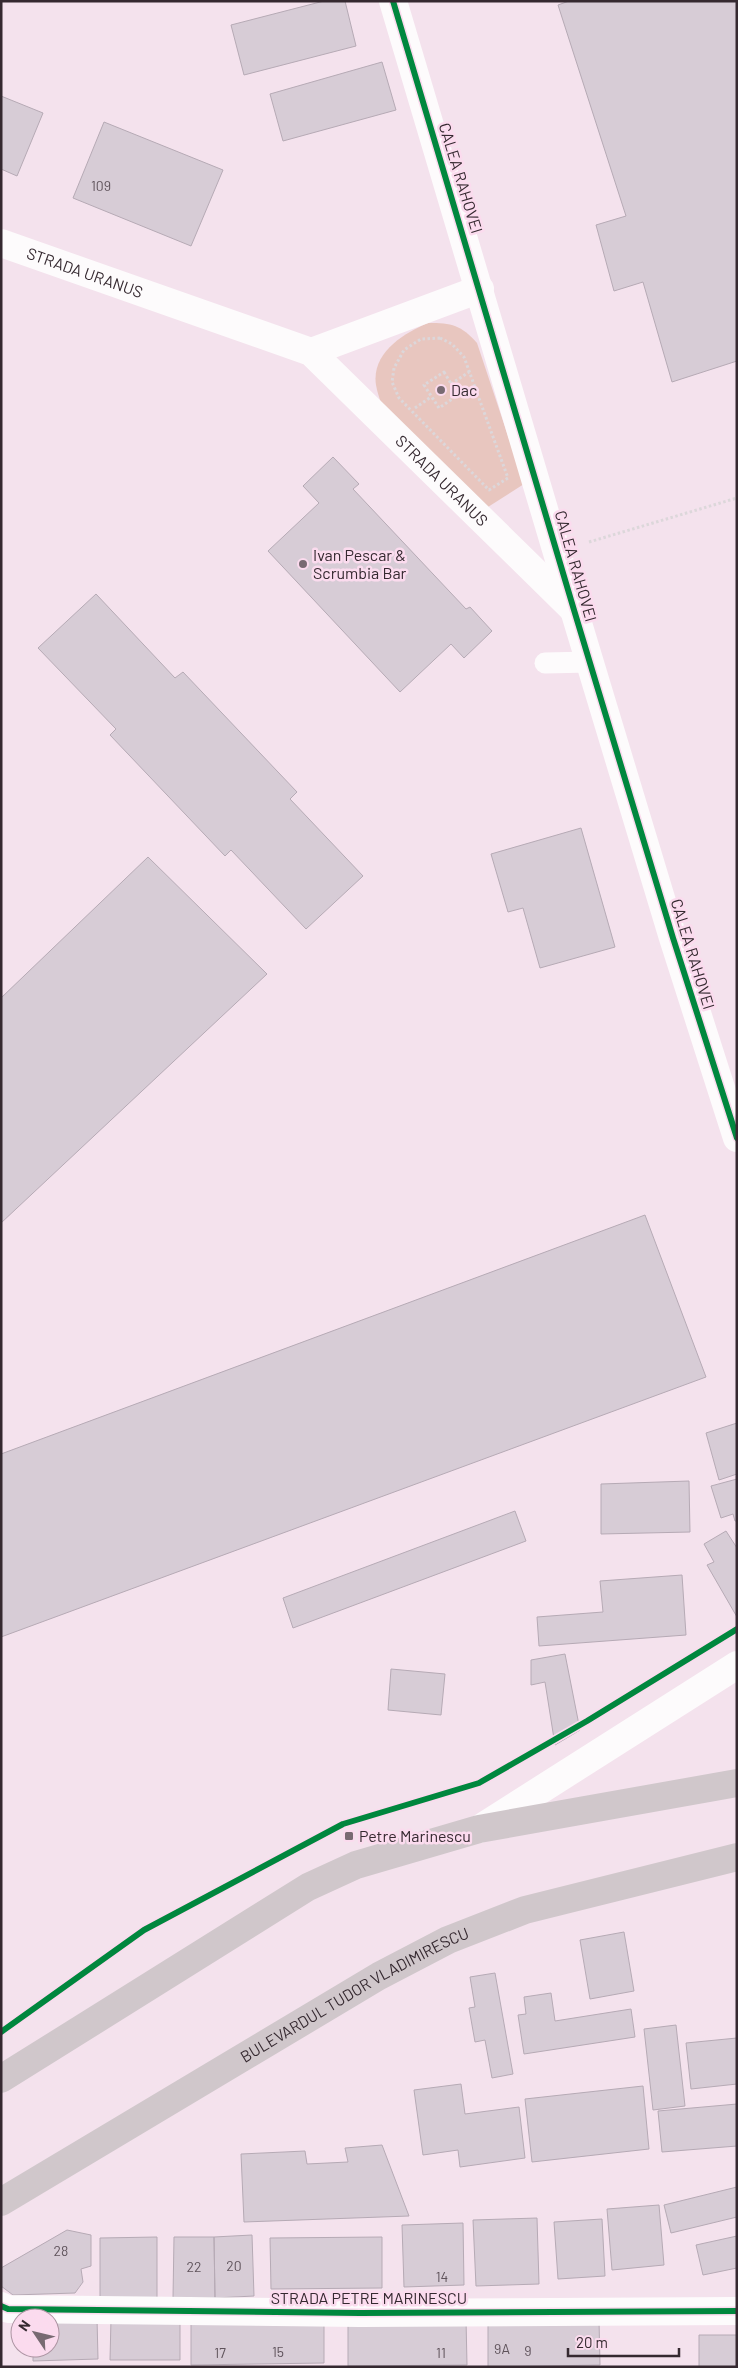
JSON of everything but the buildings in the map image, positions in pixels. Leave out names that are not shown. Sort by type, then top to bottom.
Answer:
[{"type":"main road","points":[[1,2079],[308,1886],[356,1865],[479,1829],[737,1783]]},
{"type":"main road","name":"BULEVARDUL TUDOR VLADIMIRESCU","points":[[1,2202],[379,1976],[448,1940],[525,1910],[737,1857]]},
{"type":"street","name":"CALEA RAHOVEI","points":[[393,1],[673,938],[737,1138]]},
{"type":"street","name":"STRADA URANUS","points":[[1,243],[310,352],[574,610]]},
{"type":"street","points":[[310,352],[480,289]]},
{"type":"street","points":[[479,1829],[737,1665]]},
{"type":"street","name":"STRADA PETRE MARINESCU","points":[[1,2306],[8,2308],[341,2312],[737,2311]]},
{"type":"lane","points":[[545,663],[590,662]]},
{"type":"path","points":[[440,338],[452,344],[464,357],[508,478],[488,490],[411,410],[399,398],[392,382],[394,368],[404,350],[421,339],[440,338]]},
{"type":"path","points":[[444,372],[451,384],[458,395],[438,408],[424,386],[444,372]]},
{"type":"path","points":[[451,384],[469,372]]},
{"type":"path","points":[[411,410],[431,397]]},
{"type":"path","points":[[558,552],[737,498]]},
{"type":"shaded area","points":[[428,323],[456,326],[466,332],[477,343],[524,484],[488,507],[381,403],[376,385],[376,374],[384,354],[409,332]]},
{"type":"cycle path","points":[[393,1],[673,938],[737,1138]]},
{"type":"cycle path","points":[[1,2032],[144,1930],[343,1824],[479,1783],[587,1721],[737,1629]]},
{"type":"cycle path","points":[[1,2306],[8,2309],[360,2313],[737,2311]]},
{"type":"place","name":"Dac","points":[[441,390]]},
{"type":"place","name":"Ivan Pescar & Scrumbia Bar","points":[[303,564]]},
{"type":"place","name":"Petre Marinescu","points":[[349,1836]]}]
